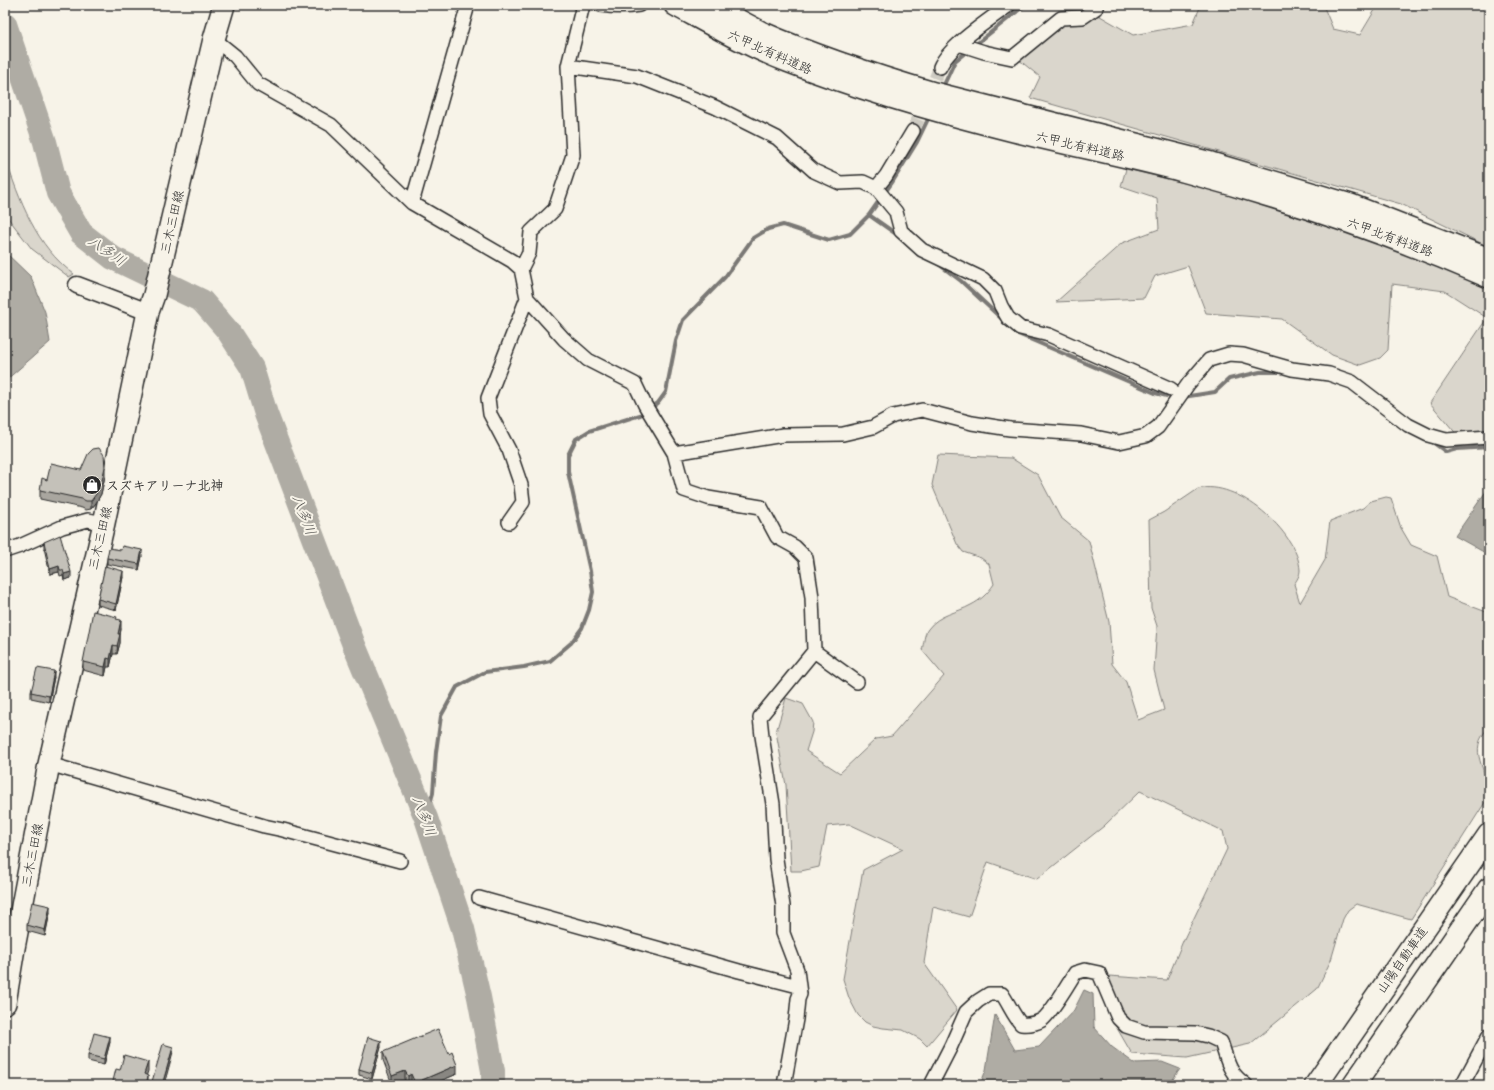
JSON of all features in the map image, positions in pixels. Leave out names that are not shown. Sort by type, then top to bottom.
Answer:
[{"type":"highway","name":"山陽自動車道","points":[[1316,1085],[1489,835]]},
{"type":"highway","points":[[1354,1085],[1489,889]]},
{"type":"main road","name":"三木三田線","points":[[5,1003],[49,764],[104,523],[151,304],[214,39],[224,5]]},
{"type":"main road","name":"六甲北有料道路","points":[[675,5],[732,36],[894,82],[937,102],[1013,131],[1182,171],[1267,196],[1332,216],[1399,240],[1437,254],[1489,277]]},
{"type":"main road","name":"六甲北有料道路","points":[[710,5],[761,31],[788,52]]},
{"type":"main road","name":"六甲北有料道路","points":[[937,102],[1218,165],[1351,205],[1489,259]]},
{"type":"street","points":[[412,203],[468,5]]},
{"type":"street","points":[[521,269],[530,253],[531,232],[555,210],[573,155],[568,66],[583,5]]},
{"type":"street","points":[[601,5],[615,7],[639,5]]},
{"type":"street","points":[[940,67],[943,59],[1009,5]]},
{"type":"street","points":[[960,44],[981,51],[1012,58],[1061,18],[1083,17],[1096,8]]},
{"type":"street","points":[[214,39],[235,56],[258,84],[330,126],[412,203],[512,261],[521,269],[527,298],[564,339],[588,360],[635,384],[645,405],[674,453],[684,490],[708,498],[761,507],[777,537],[795,547],[806,558],[812,597],[814,651],[760,717],[773,804],[776,859],[783,906],[783,933],[797,970],[800,994],[784,1085]]},
{"type":"street","points":[[568,66],[637,76],[651,81],[715,107],[777,138],[814,171],[820,174],[840,183],[863,182],[876,189],[896,212],[901,231],[922,250],[983,279],[995,291],[1008,318],[1020,328],[1049,335],[1171,389]]},
{"type":"street","points":[[876,189],[886,176],[913,131]]},
{"type":"street","points":[[77,285],[151,304]]},
{"type":"street","points":[[509,522],[523,502],[521,485],[509,450],[490,414],[488,398],[527,298]]},
{"type":"street","points":[[674,453],[783,435],[843,434],[873,428],[894,416],[922,410],[972,423],[1010,429],[1081,434],[1120,442],[1146,436],[1158,427],[1189,383],[1209,360],[1229,354],[1243,355],[1292,369],[1329,374],[1352,382],[1408,425],[1428,435],[1446,440],[1489,437]]},
{"type":"street","points":[[5,551],[20,546],[62,526],[88,520],[104,523]]},
{"type":"street","points":[[814,651],[857,682]]},
{"type":"street","points":[[49,764],[264,826],[400,861]]},
{"type":"street","points":[[478,898],[731,969],[798,986]]},
{"type":"street","points":[[931,1085],[966,1012],[978,1001],[989,994],[1002,994],[1010,1004],[1016,1018],[1021,1024],[1030,1025],[1043,1019],[1075,973],[1085,970],[1099,973],[1118,1018],[1126,1026],[1144,1032],[1195,1033],[1208,1036],[1221,1042],[1230,1068],[1236,1078],[1246,1085]]},
{"type":"street","points":[[1462,1085],[1489,1035]]},
{"type":"shaded area","points":[[1081,5],[1133,35],[1193,24],[1201,5],[1323,5],[1333,29],[1360,35],[1378,5],[1479,5],[1488,10],[1489,8],[1489,247],[1401,204],[1030,98],[1040,77],[1018,59]]},
{"type":"shaded area","points":[[5,157],[16,189],[30,221],[49,250],[74,274],[69,277],[32,249],[5,214]]},
{"type":"shaded area","points":[[1126,169],[1218,191],[1420,256],[1489,288],[1489,448],[1459,437],[1430,403],[1487,318],[1445,291],[1392,284],[1388,350],[1380,358],[1360,365],[1332,355],[1282,319],[1206,313],[1188,266],[1155,276],[1144,298],[1056,302],[1122,243],[1159,229],[1157,198],[1121,186]]},
{"type":"shaded area","points":[[5,252],[31,277],[45,312],[50,342],[5,381]]},
{"type":"shaded area","points":[[938,455],[1011,458],[1038,475],[1060,517],[1089,541],[1109,622],[1112,664],[1126,682],[1138,720],[1164,710],[1154,670],[1157,626],[1151,608],[1149,520],[1164,512],[1198,489],[1213,488],[1230,492],[1246,500],[1262,511],[1277,525],[1289,540],[1297,555],[1300,572],[1294,584],[1300,603],[1325,560],[1330,521],[1363,508],[1371,501],[1386,497],[1391,498],[1401,528],[1411,545],[1437,556],[1447,597],[1489,613],[1489,727],[1482,736],[1478,753],[1486,777],[1489,796],[1411,919],[1356,904],[1348,910],[1343,919],[1331,960],[1317,989],[1250,1044],[1187,1058],[1132,1054],[1114,1023],[1109,976],[1167,980],[1183,941],[1227,849],[1223,831],[1140,791],[1104,826],[1037,879],[988,862],[969,917],[933,907],[924,963],[957,1010],[927,1046],[920,1039],[903,1030],[873,1026],[865,1022],[858,1015],[849,998],[843,979],[863,870],[903,849],[849,824],[827,826],[819,867],[801,871],[791,871],[786,785],[776,732],[786,698],[803,704],[813,722],[812,732],[806,751],[840,773],[876,739],[892,736],[944,676],[922,650],[927,631],[937,620],[948,614],[966,608],[978,601],[994,584],[989,564],[981,558],[963,552],[957,544],[932,485]]},
{"type":"shaded area","points":[[1489,487],[1489,555],[1455,536]]},
{"type":"shaded area","points":[[1084,990],[1093,994],[1094,1027],[1112,1047],[1134,1063],[1162,1062],[1180,1069],[1169,1085],[980,1085],[986,1070],[995,1015],[1015,1050],[1039,1047],[1074,1010]]},
{"type":"building","points":[[99,448],[104,455],[105,467],[101,485],[91,501],[40,490],[42,478],[47,480],[51,463],[81,470],[88,454],[93,449]]},
{"type":"building","points":[[60,535],[71,572],[64,574],[63,570],[60,570],[59,566],[50,569],[44,542]]},
{"type":"building","points":[[122,546],[142,550],[139,564],[107,558],[109,548],[121,550]]},
{"type":"building","points":[[105,566],[123,571],[116,604],[98,599]]},
{"type":"building","points":[[93,611],[117,617],[116,619],[121,620],[117,646],[113,645],[110,659],[107,658],[105,667],[83,662]]},
{"type":"building","points":[[37,668],[54,671],[49,696],[31,692]]},
{"type":"building","points":[[32,902],[50,906],[45,930],[27,925]]},
{"type":"building","points":[[438,1029],[449,1054],[452,1052],[457,1065],[415,1083],[411,1074],[408,1076],[405,1071],[392,1076],[383,1052]]},
{"type":"building","points":[[94,1033],[110,1037],[104,1059],[88,1055]]},
{"type":"building","points":[[368,1037],[381,1041],[372,1073],[359,1069]]},
{"type":"building","points":[[163,1044],[173,1047],[162,1085],[151,1085]]},
{"type":"building","points":[[124,1055],[148,1062],[144,1074],[148,1076],[146,1085],[112,1085],[116,1069],[120,1070]]},
{"type":"waterway","points":[[942,89],[955,61],[1025,5]]},
{"type":"waterway","name":"八多川","points":[[5,24],[45,142],[58,193],[81,233],[113,258],[202,301],[228,331],[252,368],[266,414],[354,645],[426,818],[463,929],[479,997],[493,1071],[493,1085]]},
{"type":"waterway","points":[[426,818],[433,793],[436,752],[441,716],[457,687],[485,672],[524,667],[550,661],[571,643],[582,628],[589,610],[593,592],[590,571],[568,472],[568,455],[576,439],[589,431],[640,415],[658,403],[666,392],[676,341],[683,320],[725,277],[753,238],[768,229],[783,225],[829,240],[850,234],[869,215],[893,181],[917,142],[930,115]]},
{"type":"waterway","points":[[869,215],[899,236]]},
{"type":"waterway","points":[[937,263],[961,281],[1003,320]]},
{"type":"waterway","points":[[1018,334],[1155,393],[1175,398]]},
{"type":"waterway","points":[[1183,397],[1215,392],[1229,379],[1260,372],[1284,372]]},
{"type":"waterway","points":[[1431,441],[1446,452],[1457,449],[1489,447]]},
{"type":"tunnel","points":[[913,131],[940,67]]},
{"type":"place","name":"スズキアリーナ北神","points":[[92,485]]}]
